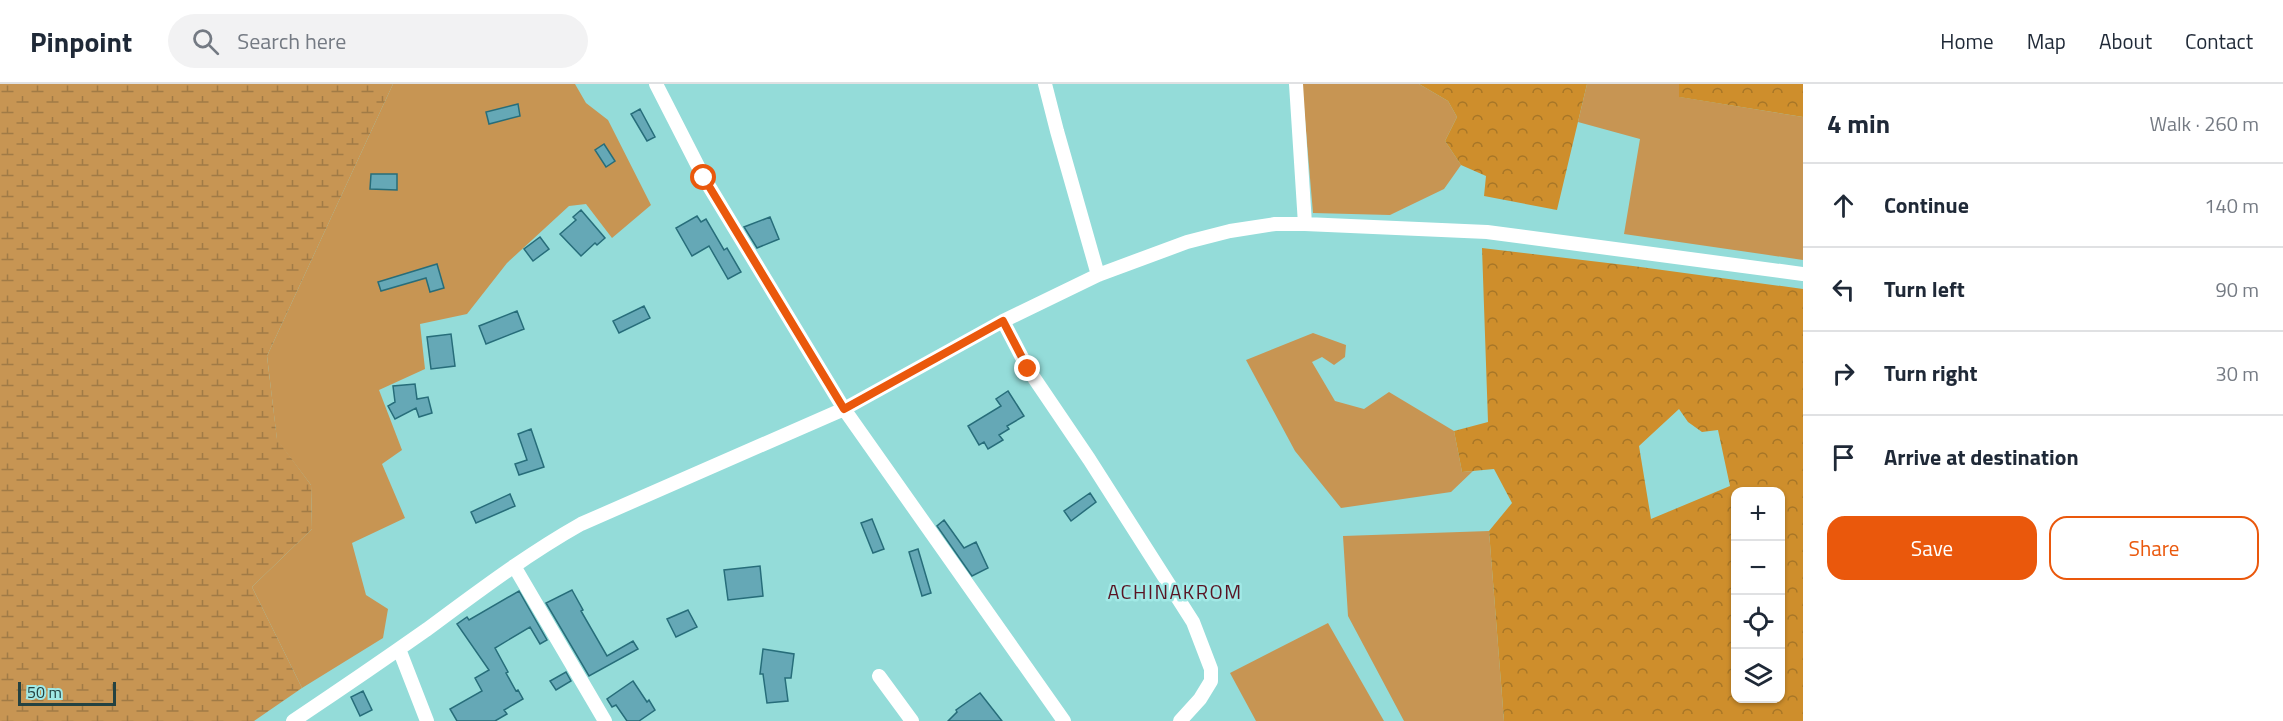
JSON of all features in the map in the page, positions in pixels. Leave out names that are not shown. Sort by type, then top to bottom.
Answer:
[{"type":"street","points":[[656,84],[704,178],[844,409],[1064,721]]},
{"type":"street","points":[[1046,84],[1098,275]]},
{"type":"street","points":[[1296,84],[1305,224]]},
{"type":"street","points":[[293,721],[399,649],[514,566],[581,525],[844,409],[1003,321],[1098,275],[1187,242],[1230,231],[1275,224],[1487,232],[1803,274]]},
{"type":"street","points":[[1003,321],[1028,369],[1193,621],[1211,669],[1211,681],[1200,699],[1180,721]]},
{"type":"street","points":[[514,566],[605,721]]},
{"type":"street","points":[[399,649],[427,721]]},
{"type":"street","points":[[879,676],[912,721]]},
{"type":"green space","points":[[0,84],[393,84],[267,356],[277,439],[311,485],[312,529],[252,587],[302,688],[254,721],[0,721]]},
{"type":"green space","points":[[393,84],[575,84],[586,103],[608,120],[651,205],[612,238],[586,204],[569,206],[507,263],[467,314],[420,324],[425,369],[379,390],[402,450],[382,464],[405,518],[352,543],[366,595],[388,609],[383,638],[302,688],[252,587],[312,529],[311,485],[277,440],[267,356]]},
{"type":"green space","points":[[1302,84],[1419,84],[1448,101],[1457,117],[1445,141],[1461,165],[1444,189],[1390,215],[1313,213]]},
{"type":"green space","points":[[1419,84],[1587,84],[1557,210],[1484,196],[1486,176],[1461,165],[1445,141],[1457,117],[1448,101]]},
{"type":"green space","points":[[1587,84],[1679,84],[1680,97],[1803,117],[1803,260],[1624,234],[1640,139],[1578,122]]},
{"type":"green space","points":[[1679,84],[1803,84],[1803,117],[1679,97]]},
{"type":"green space","points":[[1482,248],[1803,289],[1803,721],[1504,721],[1489,531],[1512,503],[1494,469],[1462,472],[1454,431],[1488,422]],"holes":[[[1679,409],[1688,422],[1702,432],[1718,430],[1730,486],[1651,519],[1639,446]]]},
{"type":"green space","points":[[1313,333],[1346,345],[1345,357],[1334,365],[1322,357],[1312,362],[1335,401],[1364,409],[1389,392],[1454,431],[1462,472],[1473,471],[1451,492],[1341,508],[1295,451],[1246,360]]},
{"type":"green space","points":[[1489,531],[1504,721],[1404,721],[1348,616],[1343,536]]},
{"type":"green space","points":[[1328,623],[1384,721],[1256,721],[1230,673]]},
{"type":"building","points":[[518,104],[520,116],[489,124],[486,112]]},
{"type":"building","points":[[640,109],[655,137],[647,141],[631,114]]},
{"type":"building","points":[[604,144],[615,161],[606,167],[595,150]]},
{"type":"building","points":[[371,174],[397,174],[397,190],[370,189]]},
{"type":"building","points":[[581,210],[605,238],[597,245],[595,243],[581,256],[560,234],[576,220],[573,217]]},
{"type":"building","points":[[697,216],[701,222],[706,219],[724,250],[727,248],[741,272],[728,279],[709,246],[692,256],[676,228]]},
{"type":"building","points":[[770,217],[779,239],[757,248],[744,227]]},
{"type":"building","points":[[540,237],[549,249],[533,261],[524,249]]},
{"type":"building","points":[[437,264],[444,288],[430,292],[426,278],[381,291],[378,282]]},
{"type":"building","points":[[644,306],[650,318],[619,333],[613,321]]},
{"type":"building","points":[[517,311],[524,329],[486,344],[479,326]]},
{"type":"building","points":[[451,334],[455,366],[431,369],[427,337]]},
{"type":"building","points":[[415,384],[417,399],[428,397],[432,413],[419,417],[416,408],[395,419],[388,406],[395,402],[393,386]]},
{"type":"building","points":[[1008,391],[1024,416],[1007,426],[1009,429],[999,435],[1003,440],[988,449],[984,442],[979,445],[968,426],[1001,406],[996,399]]},
{"type":"building","points":[[531,429],[544,467],[519,475],[515,464],[527,460],[518,434]]},
{"type":"building","points":[[1090,493],[1096,502],[1071,521],[1064,511]]},
{"type":"building","points":[[510,494],[515,506],[476,523],[471,512]]},
{"type":"building","points":[[872,519],[884,549],[873,553],[861,523]]},
{"type":"building","points":[[944,520],[964,548],[976,542],[988,568],[972,576],[937,526]]},
{"type":"building","points":[[918,549],[931,593],[922,596],[909,552]]},
{"type":"building","points":[[760,566],[763,596],[728,600],[724,570]]},
{"type":"building","points":[[572,590],[583,610],[581,611],[607,656],[633,641],[638,649],[589,676],[546,603]]},
{"type":"building","points":[[519,591],[547,640],[540,644],[530,627],[495,648],[508,672],[506,673],[523,699],[504,710],[507,714],[495,721],[457,721],[450,709],[482,691],[475,678],[489,670],[457,624],[467,617],[469,620]]},
{"type":"building","points":[[688,610],[697,627],[676,637],[667,619]]},
{"type":"building","points":[[763,649],[794,654],[791,678],[785,678],[788,701],[767,703],[763,674],[760,674]]},
{"type":"building","points":[[566,672],[571,681],[556,690],[550,681]]},
{"type":"building","points":[[633,681],[655,710],[639,721],[627,721],[616,705],[612,707],[607,699]]},
{"type":"building","points":[[363,691],[372,710],[360,716],[351,697]]},
{"type":"building","points":[[980,693],[1002,721],[948,721],[957,712],[956,710]]},
{"type":"district","name":"ACHINAKROM","points":[[1175,592]]},
{"type":"route","points":[[704,178],[844,409],[1003,321],[1028,369]]}]
